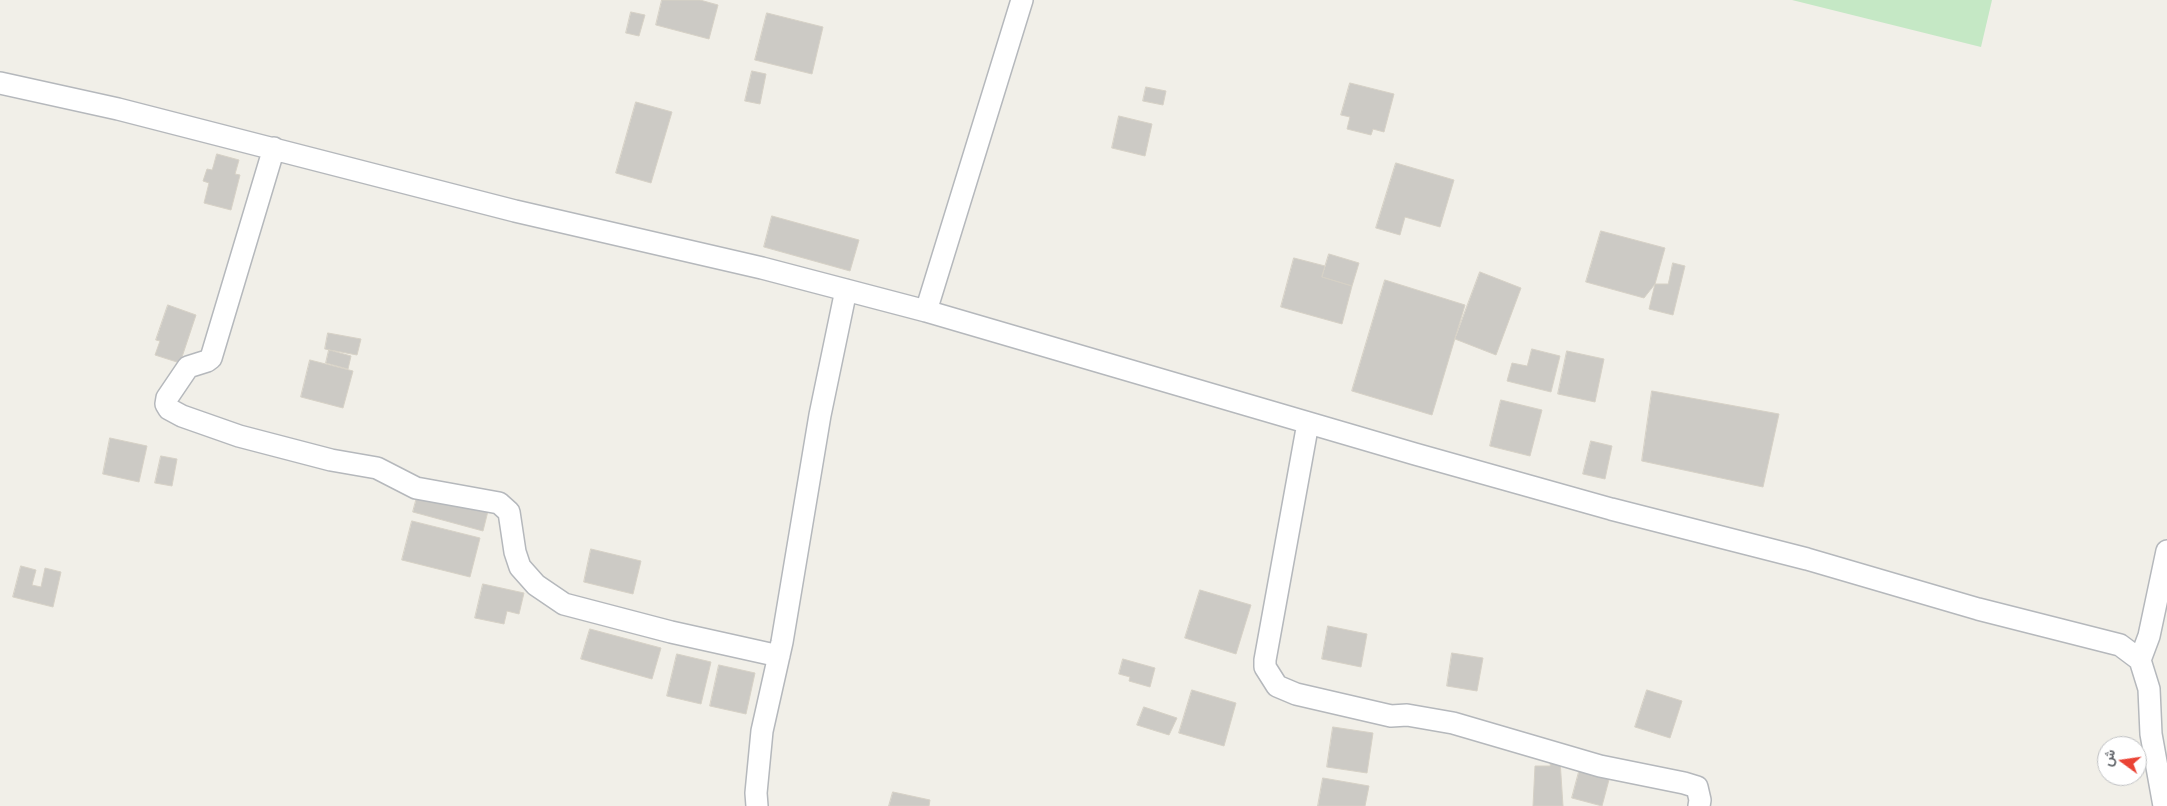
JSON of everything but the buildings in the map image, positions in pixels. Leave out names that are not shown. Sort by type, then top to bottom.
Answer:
[{"type":"street","points":[[926,311],[1022,0]]},
{"type":"street","points":[[0,83],[118,109],[515,211],[762,268],[926,311],[1308,423],[1611,509],[1807,559],[1978,609],[2120,646],[2140,660],[2158,690],[2151,734],[2164,806]]},
{"type":"street","points":[[274,148],[211,358],[207,361],[188,366],[167,398],[166,404],[169,409],[200,424],[238,436],[331,460],[377,468],[416,488],[499,503],[509,512],[515,552],[520,567],[536,585],[564,604],[670,632],[779,656]]},
{"type":"street","points":[[757,806],[756,793],[762,731],[779,656],[820,415],[846,290]]},
{"type":"street","points":[[1308,423],[1265,660],[1266,667],[1277,686],[1296,694],[1363,711],[1391,716],[1408,714],[1453,723],[1600,766],[1684,783],[1697,787],[1700,800],[1699,806]]},
{"type":"street","points":[[2140,660],[2149,636],[2167,551]]},
{"type":"green space","points":[[1792,0],[1992,0],[1981,47]]}]
